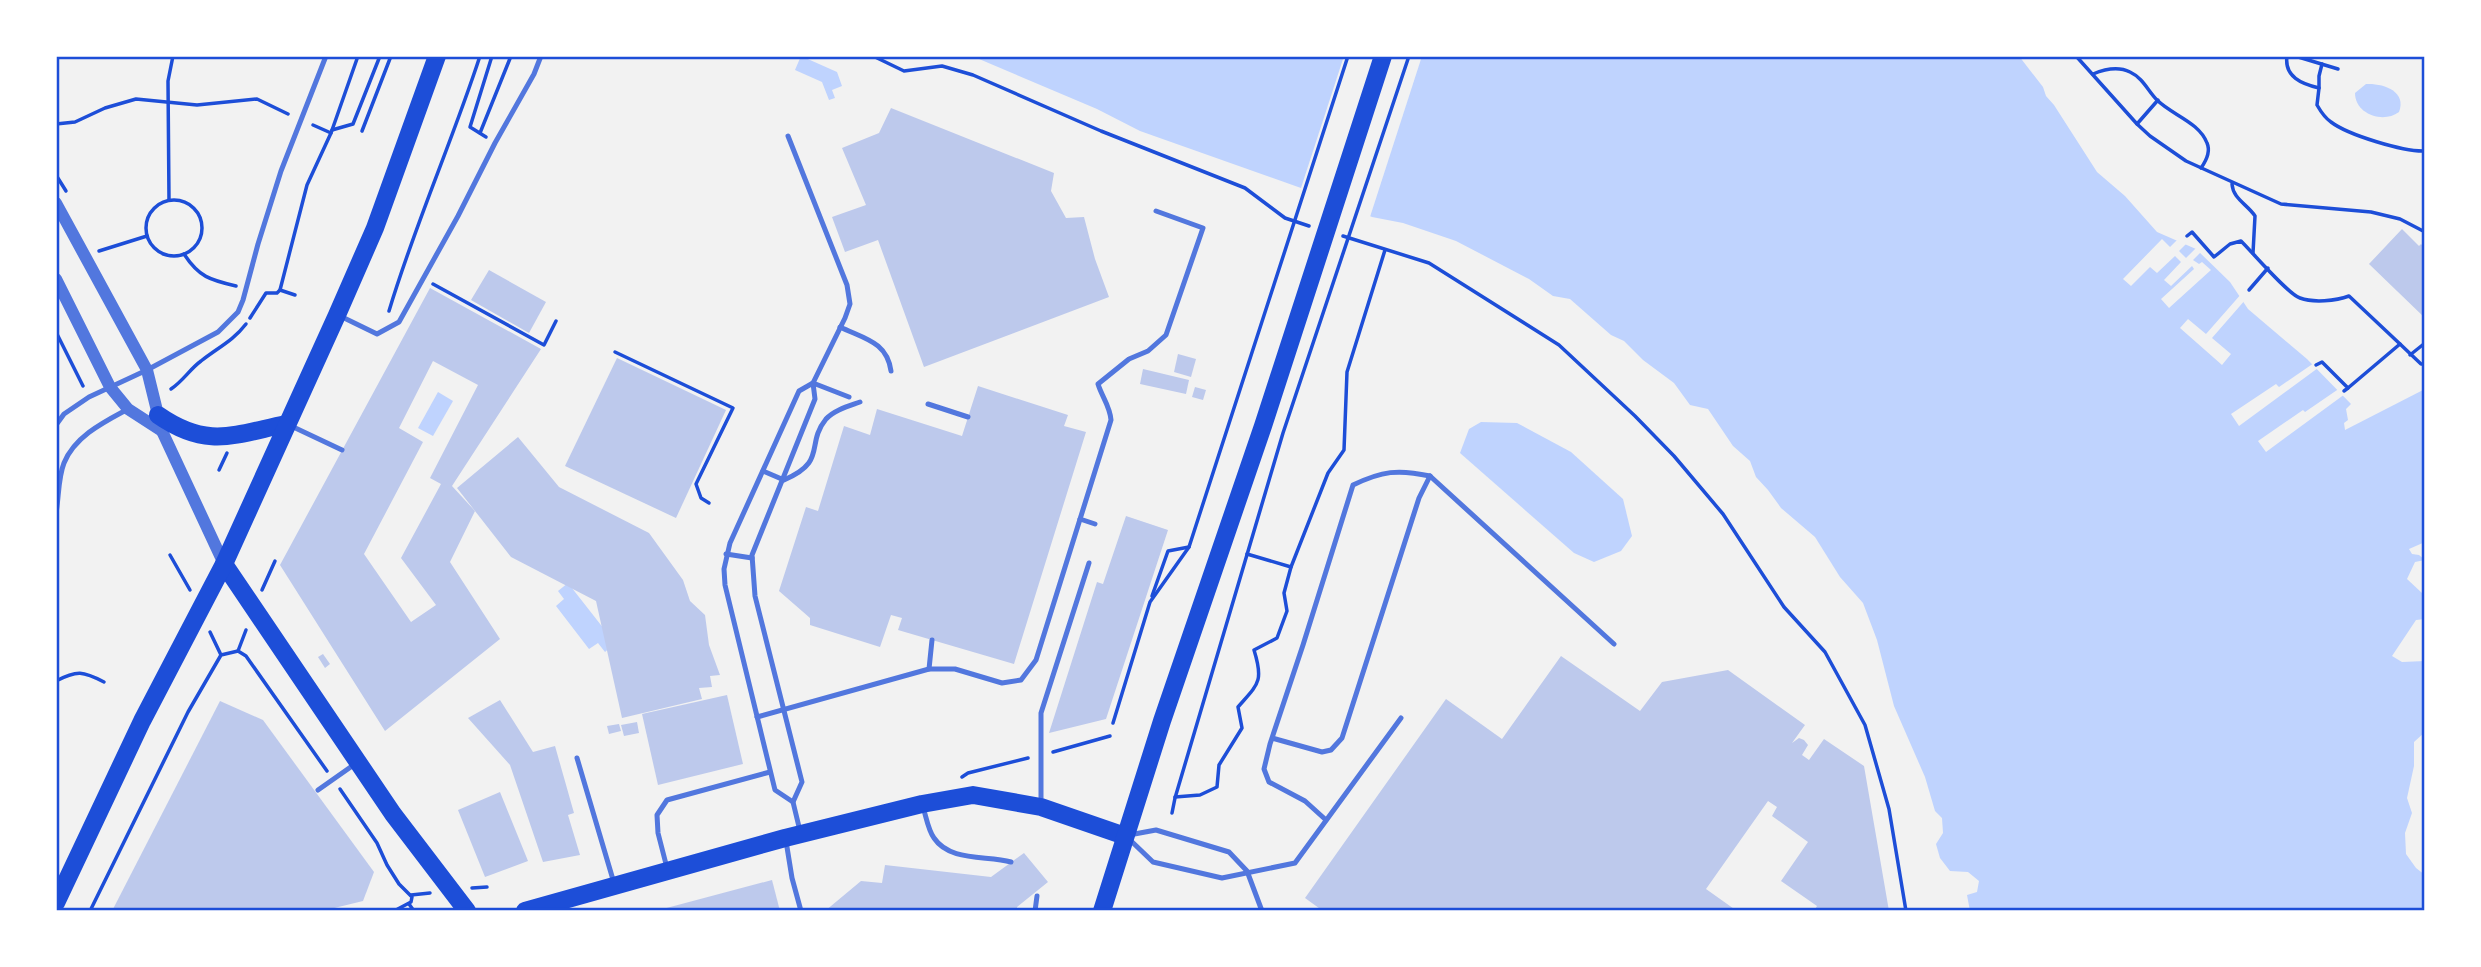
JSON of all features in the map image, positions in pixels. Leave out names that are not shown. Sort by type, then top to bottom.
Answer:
[{"type":"main road","points":[[56,903],[146,712],[224,564],[337,315],[375,228],[437,56]]},
{"type":"main road","points":[[1102,911],[1162,721],[1263,426],[1383,56]]},
{"type":"main road","points":[[160,423],[202,437],[231,435],[286,424]]},
{"type":"main road","points":[[224,564],[358,762],[443,882],[467,911]]},
{"type":"main road","points":[[525,911],[793,836],[973,794],[1041,807],[1125,836]]},
{"type":"street","points":[[56,203],[147,370],[160,423],[224,564]]},
{"type":"street","points":[[56,279],[110,387],[128,409],[160,423]]},
{"type":"lane","points":[[56,425],[64,414],[89,397],[218,332],[238,312],[281,172],[326,56]]},
{"type":"lane","points":[[337,315],[377,334],[399,321],[458,216],[541,56]]},
{"type":"lane","points":[[788,136],[847,285],[850,304],[813,383],[815,399],[752,558],[755,596],[802,782],[793,802],[792,878],[801,911]]},
{"type":"lane","points":[[757,717],[929,669],[955,669],[1002,683],[1021,680],[1035,660],[1111,420],[1110,407],[1103,400],[1098,384],[1129,359],[1148,351],[1166,335],[1203,228],[1156,211]]},
{"type":"lane","points":[[840,327],[875,343],[886,352],[891,372]]},
{"type":"lane","points":[[813,383],[849,397]]},
{"type":"lane","points":[[793,802],[775,790],[770,772],[725,585],[726,554],[799,391],[813,383]]},
{"type":"lane","points":[[762,471],[784,480],[805,469],[812,460],[821,427],[829,416],[860,402]]},
{"type":"lane","points":[[928,404],[968,417]]},
{"type":"lane","points":[[56,513],[64,462],[80,440],[97,426],[128,409]]},
{"type":"lane","points":[[286,424],[342,450]]},
{"type":"lane","points":[[1326,820],[1305,801],[1269,782],[1264,769],[1353,485],[1388,472],[1401,471],[1430,476],[1614,644]]},
{"type":"lane","points":[[1272,738],[1322,752],[1331,750],[1342,738],[1411,523],[1430,476]]},
{"type":"lane","points":[[1080,519],[1095,524]]},
{"type":"lane","points":[[726,554],[752,558]]},
{"type":"lane","points":[[1041,807],[1041,713],[1089,563]]},
{"type":"lane","points":[[929,669],[932,640]]},
{"type":"lane","points":[[1125,836],[1153,862],[1222,878],[1295,863],[1401,718]]},
{"type":"lane","points":[[577,758],[614,886]]},
{"type":"lane","points":[[318,790],[358,762]]},
{"type":"lane","points":[[667,871],[658,833],[657,815],[667,800],[770,772]]},
{"type":"lane","points":[[922,804],[934,838],[944,848],[964,855],[1011,862]]},
{"type":"lane","points":[[1125,836],[1156,830],[1229,852],[1247,871],[1262,911]]},
{"type":"lane","points":[[1035,911],[1037,896]]},
{"type":"path","points":[[169,200],[167,102],[173,56]]},
{"type":"path","points":[[259,292],[277,293],[279,290],[307,185],[331,131],[358,56]]},
{"type":"path","points":[[311,125],[331,131],[353,124],[380,56]]},
{"type":"path","points":[[362,131],[391,56]]},
{"type":"path","points":[[393,298],[427,199],[461,116],[480,56]]},
{"type":"path","points":[[492,56],[470,127],[495,143]]},
{"type":"path","points":[[480,133],[511,56]]},
{"type":"path","points":[[873,56],[904,71],[943,66],[965,72],[1101,131],[1245,188],[1285,218],[1310,226]]},
{"type":"path","points":[[1150,602],[1189,547],[1348,56]]},
{"type":"path","points":[[1172,813],[1283,433],[1409,56]]},
{"type":"path","points":[[2076,56],[2137,124],[2168,149],[2201,169],[2281,204],[2371,212],[2400,219],[2425,232]]},
{"type":"path","points":[[2287,56],[2286,64],[2291,75],[2304,85],[2319,88]]},
{"type":"path","points":[[2295,56],[2338,69]]},
{"type":"path","points":[[2314,62],[2317,56]]},
{"type":"path","points":[[2322,64],[2317,105],[2329,121],[2342,129],[2404,149],[2425,150]]},
{"type":"path","points":[[2093,74],[2112,69],[2132,72],[2140,78],[2158,100],[2190,123],[2208,144],[2209,153],[2201,169]]},
{"type":"path","points":[[56,124],[75,122],[105,108],[136,99],[206,105],[257,99],[288,114]]},
{"type":"path","points":[[2137,124],[2158,100]]},
{"type":"path","points":[[2232,184],[2232,192],[2255,216],[2253,253]]},
{"type":"path","points":[[169,200],[189,204],[202,222],[201,237],[196,245],[184,254],[165,255],[157,251],[147,236],[147,219],[151,212],[162,202],[169,200]]},
{"type":"path","points":[[2187,236],[2192,232],[2214,257],[2236,241],[2241,242],[2288,291],[2299,298],[2335,299],[2349,296],[2410,355],[2425,364]]},
{"type":"path","points":[[1335,234],[1429,263],[1559,345],[1654,436],[1723,514],[1784,607],[1825,652],[1865,724],[1889,809],[1906,911]]},
{"type":"path","points":[[85,256],[147,236]]},
{"type":"path","points":[[2199,250],[2204,245]]},
{"type":"path","points":[[1175,797],[1200,795],[1217,787],[1219,765],[1242,728],[1238,708],[1258,684],[1259,667],[1254,650],[1277,638],[1287,611],[1284,593],[1292,567],[1328,473],[1344,450],[1347,372],[1385,250]]},
{"type":"path","points":[[184,254],[196,272],[204,277],[236,286]]},
{"type":"path","points":[[2249,290],[2268,268]]},
{"type":"path","points":[[428,281],[544,345],[556,321]]},
{"type":"path","points":[[279,290],[295,295]]},
{"type":"path","points":[[171,389],[199,362],[235,338],[266,293]]},
{"type":"path","points":[[56,332],[89,397]]},
{"type":"path","points":[[2410,355],[2425,343]]},
{"type":"path","points":[[2316,365],[2322,362],[2346,390],[2400,344]]},
{"type":"path","points":[[615,352],[733,408],[696,484],[701,498],[709,503]]},
{"type":"path","points":[[219,470],[229,447]]},
{"type":"path","points":[[1113,723],[1168,551],[1189,547]]},
{"type":"path","points":[[1247,554],[1292,567]]},
{"type":"path","points":[[90,911],[188,712],[221,655],[238,650],[246,656],[326,769]]},
{"type":"path","points":[[56,681],[72,673],[86,673],[104,682]]},
{"type":"path","points":[[957,781],[968,774],[1110,736]]},
{"type":"path","points":[[341,791],[377,843],[399,884],[412,897],[409,904],[394,911]]},
{"type":"path","points":[[409,904],[414,911]]},
{"type":"water","points":[[801,56],[837,72],[842,86],[832,90],[835,98],[829,100],[822,82],[795,70]]},
{"type":"water","points":[[972,56],[2019,56],[2043,87],[2046,96],[2097,172],[2125,196],[2157,232],[2196,249],[2230,282],[2248,309],[2307,359],[2351,404],[2346,409],[2348,420],[2344,423],[2345,430],[2425,389],[2425,542],[2409,549],[2412,554],[2425,560],[2415,562],[2407,579],[2425,593],[2425,619],[2416,620],[2392,656],[2402,662],[2425,661],[2425,732],[2414,742],[2414,766],[2407,798],[2412,813],[2405,833],[2406,854],[2425,875],[2425,911],[1970,911],[1967,895],[1977,892],[1979,881],[1968,872],[1950,871],[1940,858],[1936,844],[1943,833],[1942,818],[1935,811],[1925,777],[1894,706],[1877,640],[1863,603],[1840,577],[1815,537],[1781,508],[1756,477],[1750,461],[1733,446],[1708,409],[1690,405],[1674,383],[1643,360],[1624,341],[1611,335],[1570,299],[1553,296],[1529,279],[1456,241],[1403,223],[1372,217],[1301,188],[1140,131],[1097,109]]},
{"type":"water","points":[[2366,84],[2386,87],[2397,94],[2401,105],[2399,112],[2378,117],[2360,107],[2355,93]]},
{"type":"water","points":[[438,392],[453,401],[433,436],[418,428]]},
{"type":"water","points":[[1481,422],[1517,423],[1571,452],[1623,499],[1632,536],[1621,551],[1594,562],[1574,553],[1460,453],[1469,429]]},
{"type":"water","points":[[568,583],[615,643],[605,652],[598,643],[589,649],[556,606],[564,599],[558,591]]},
{"type":"pier","points":[[1344,56],[1422,56],[1369,220],[1300,191]]},
{"type":"pier","points":[[2179,238],[2188,242],[2179,251],[2186,258],[2197,247],[2201,252],[2193,260],[2199,264],[2202,262],[2211,270],[2169,308],[2161,299],[2194,269],[2192,266],[2171,286],[2164,280],[2181,262],[2175,256],[2157,273],[2150,267],[2131,286],[2123,279],[2162,239],[2170,247]]},
{"type":"pier","points":[[2242,293],[2246,299],[2212,338],[2231,354],[2222,365],[2180,328],[2188,319],[2206,334]]},
{"type":"pier","points":[[2314,363],[2318,368],[2239,426],[2231,414],[2276,384],[2279,387]]},
{"type":"pier","points":[[2340,388],[2345,394],[2266,452],[2258,441]]},
{"type":"building","points":[[891,108],[1054,173],[1051,191],[1066,218],[1084,217],[1109,297],[924,367],[878,240],[845,252],[832,217],[866,205],[842,148],[879,133]]},
{"type":"building","points":[[2402,229],[2419,246],[2421,244],[2425,248],[2425,318],[2369,264]]},
{"type":"building","points":[[489,270],[546,302],[529,333],[471,300]]},
{"type":"building","points":[[430,288],[541,349],[452,486],[475,511],[450,562],[500,639],[385,731],[280,565]],"holes":[[[433,361],[478,385],[430,478],[441,484],[401,558],[436,605],[411,622],[364,554],[423,442],[399,428]]]},
{"type":"building","points":[[1178,354],[1196,359],[1191,377],[1174,372]]},
{"type":"building","points":[[617,358],[726,410],[676,518],[565,466]]},
{"type":"building","points":[[1143,369],[1189,380],[1186,394],[1140,384]]},
{"type":"building","points":[[978,386],[1068,415],[1064,426],[1086,432],[1014,664],[898,630],[902,618],[891,615],[880,647],[810,625],[810,618],[779,591],[806,507],[818,511],[844,426],[870,435],[877,409],[962,436]]},
{"type":"building","points":[[1195,387],[1206,390],[1203,400],[1192,397]]},
{"type":"building","points":[[518,437],[559,487],[649,533],[683,580],[690,601],[705,615],[709,645],[720,675],[710,676],[712,687],[699,688],[702,699],[622,718],[596,601],[511,557],[457,488]]},
{"type":"building","points":[[1126,516],[1168,530],[1106,719],[1049,733],[1097,582],[1103,584]]},
{"type":"building","points":[[323,654],[330,664],[325,668],[318,657]]},
{"type":"building","points":[[1561,656],[1640,711],[1662,682],[1728,670],[1805,725],[1792,743],[1799,738],[1804,740],[1808,745],[1802,755],[1809,760],[1824,739],[1864,766],[1889,911],[1814,911],[1817,906],[1781,881],[1808,842],[1772,816],[1777,807],[1768,801],[1706,889],[1737,911],[1323,911],[1305,898],[1446,699],[1502,739]]},
{"type":"building","points":[[727,695],[743,764],[658,785],[642,714]]},
{"type":"building","points":[[500,700],[533,752],[555,746],[574,813],[568,815],[580,855],[543,862],[510,765],[468,718]]},
{"type":"building","points":[[220,701],[263,720],[374,872],[363,901],[322,911],[112,911]]},
{"type":"building","points":[[637,722],[639,733],[624,736],[621,725]]},
{"type":"building","points":[[619,724],[621,731],[609,734],[607,726]]},
{"type":"building","points":[[500,792],[528,861],[485,877],[458,810]]},
{"type":"building","points":[[1024,853],[1048,882],[1017,907],[1017,911],[825,911],[861,881],[882,883],[885,865],[991,877]]},
{"type":"building","points":[[772,880],[780,911],[659,911],[659,910]]}]
